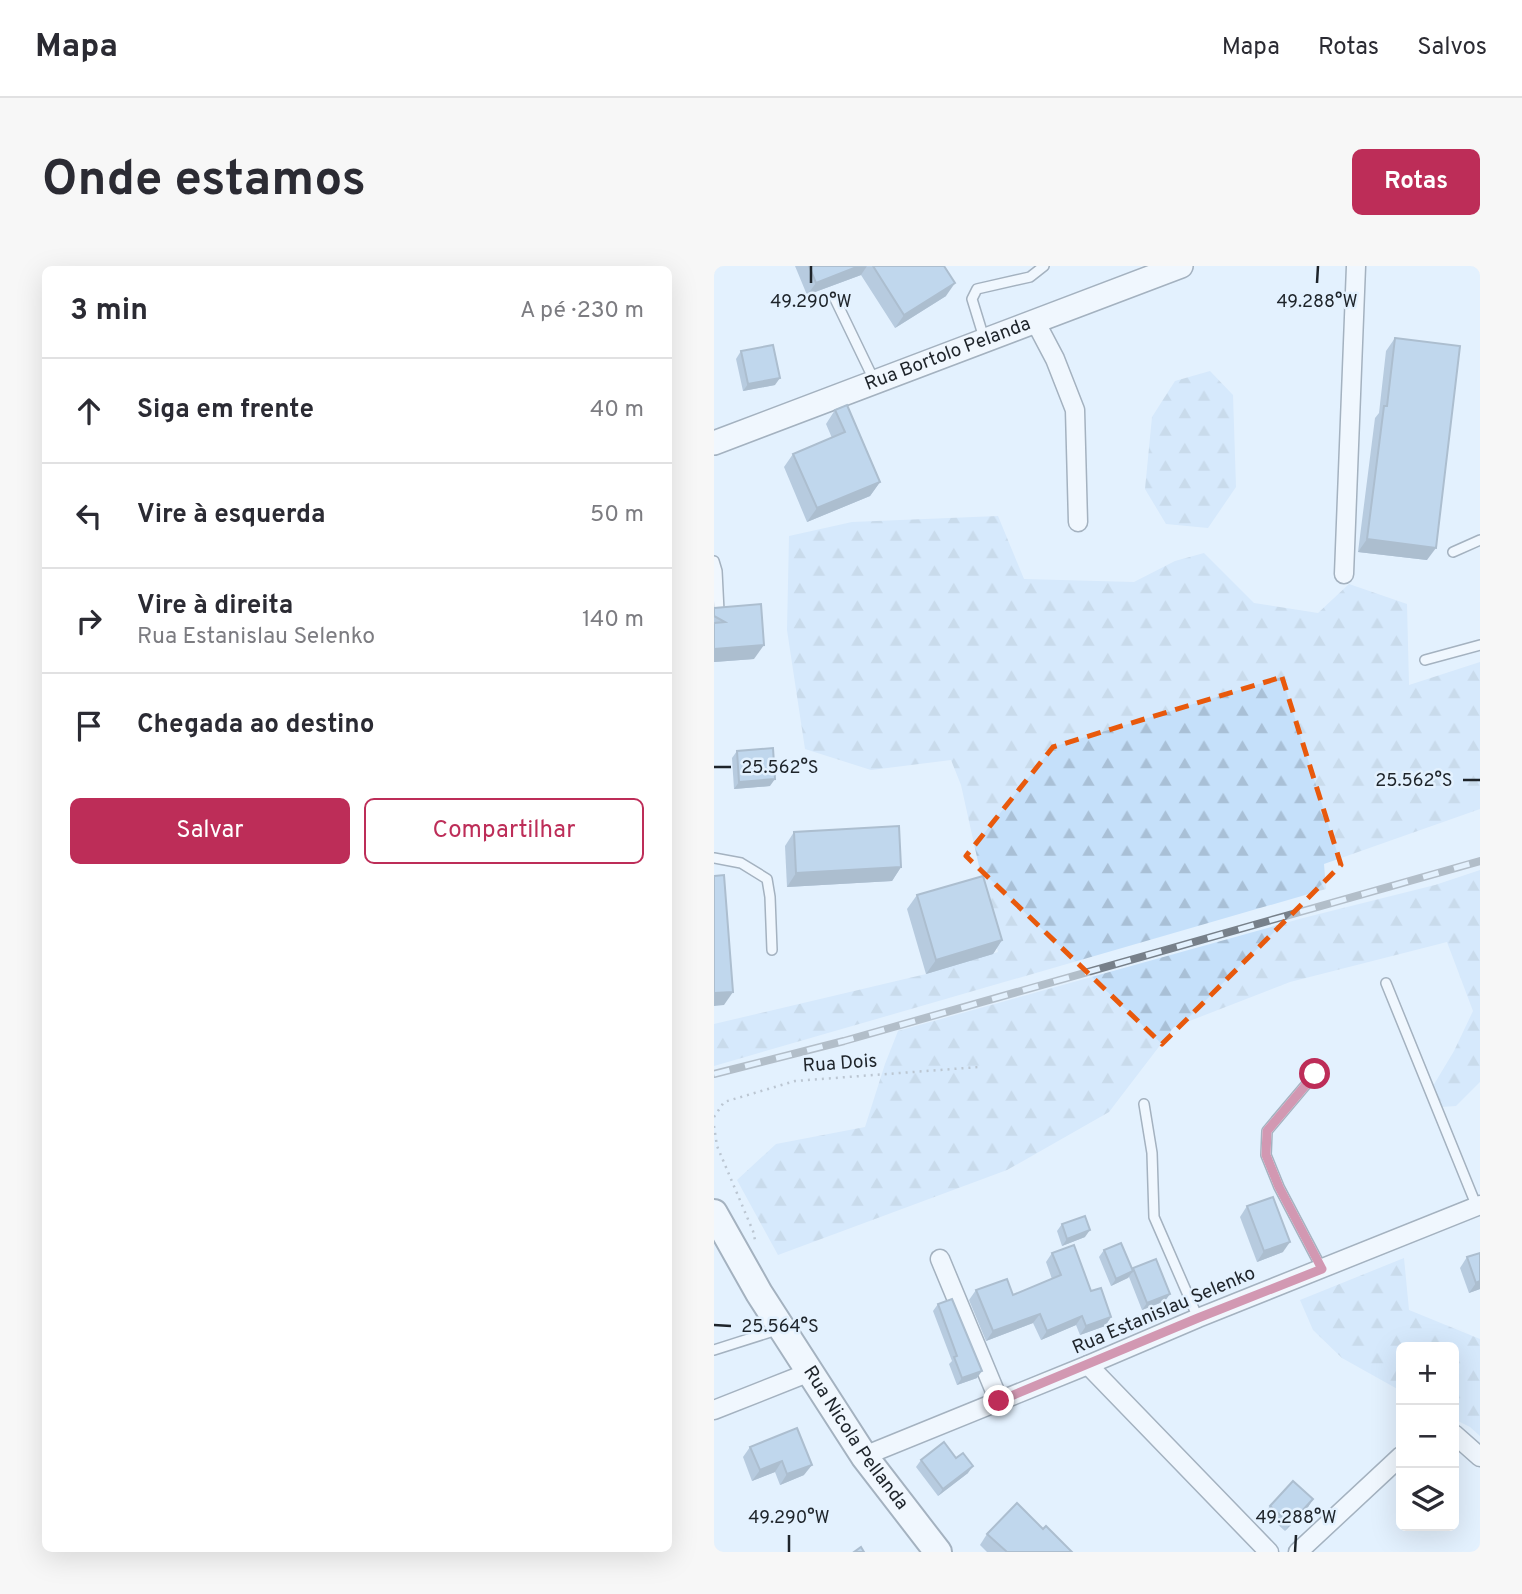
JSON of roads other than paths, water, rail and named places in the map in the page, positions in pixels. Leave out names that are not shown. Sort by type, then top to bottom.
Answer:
[{"type":"main road","name":"Rua Nicola Pellanda","points":[[714,1213],[781,1328],[864,1455],[938,1552]]},
{"type":"street","name":"Rua Bortolo Pelanda","points":[[714,443],[1181,266]]},
{"type":"street","points":[[1344,574],[1356,266]]},
{"type":"street","points":[[1035,321],[1055,359],[1075,410],[1078,522]]},
{"type":"street","name":"Rua Estanislau Selenko","points":[[864,1455],[1478,1206]]},
{"type":"street","points":[[940,1259],[999,1401]]},
{"type":"street","points":[[1088,1365],[1269,1552]]},
{"type":"street","points":[[714,1410],[810,1372]]},
{"type":"street","points":[[1459,1438],[1480,1457]]},
{"type":"street","points":[[1298,1552],[1396,1461]]},
{"type":"lane","points":[[984,340],[972,299],[977,289],[1030,277],[1044,266]]},
{"type":"lane","points":[[834,297],[875,382]]},
{"type":"lane","points":[[1453,552],[1480,540]]},
{"type":"lane","points":[[714,561],[719,611],[714,613]]},
{"type":"lane","points":[[1425,660],[1480,645]]},
{"type":"lane","points":[[714,858],[741,863],[767,879],[772,950]]},
{"type":"lane","points":[[1385,984],[1478,1206]]},
{"type":"lane","points":[[1315,1074],[1267,1131],[1266,1155],[1279,1187],[1322,1269]]},
{"type":"lane","points":[[1144,1104],[1152,1153],[1154,1217],[1198,1318]]},
{"type":"lane","points":[[714,1350],[781,1328]]},
{"type":"railway","points":[[714,1074],[844,1041],[1480,861]]}]
